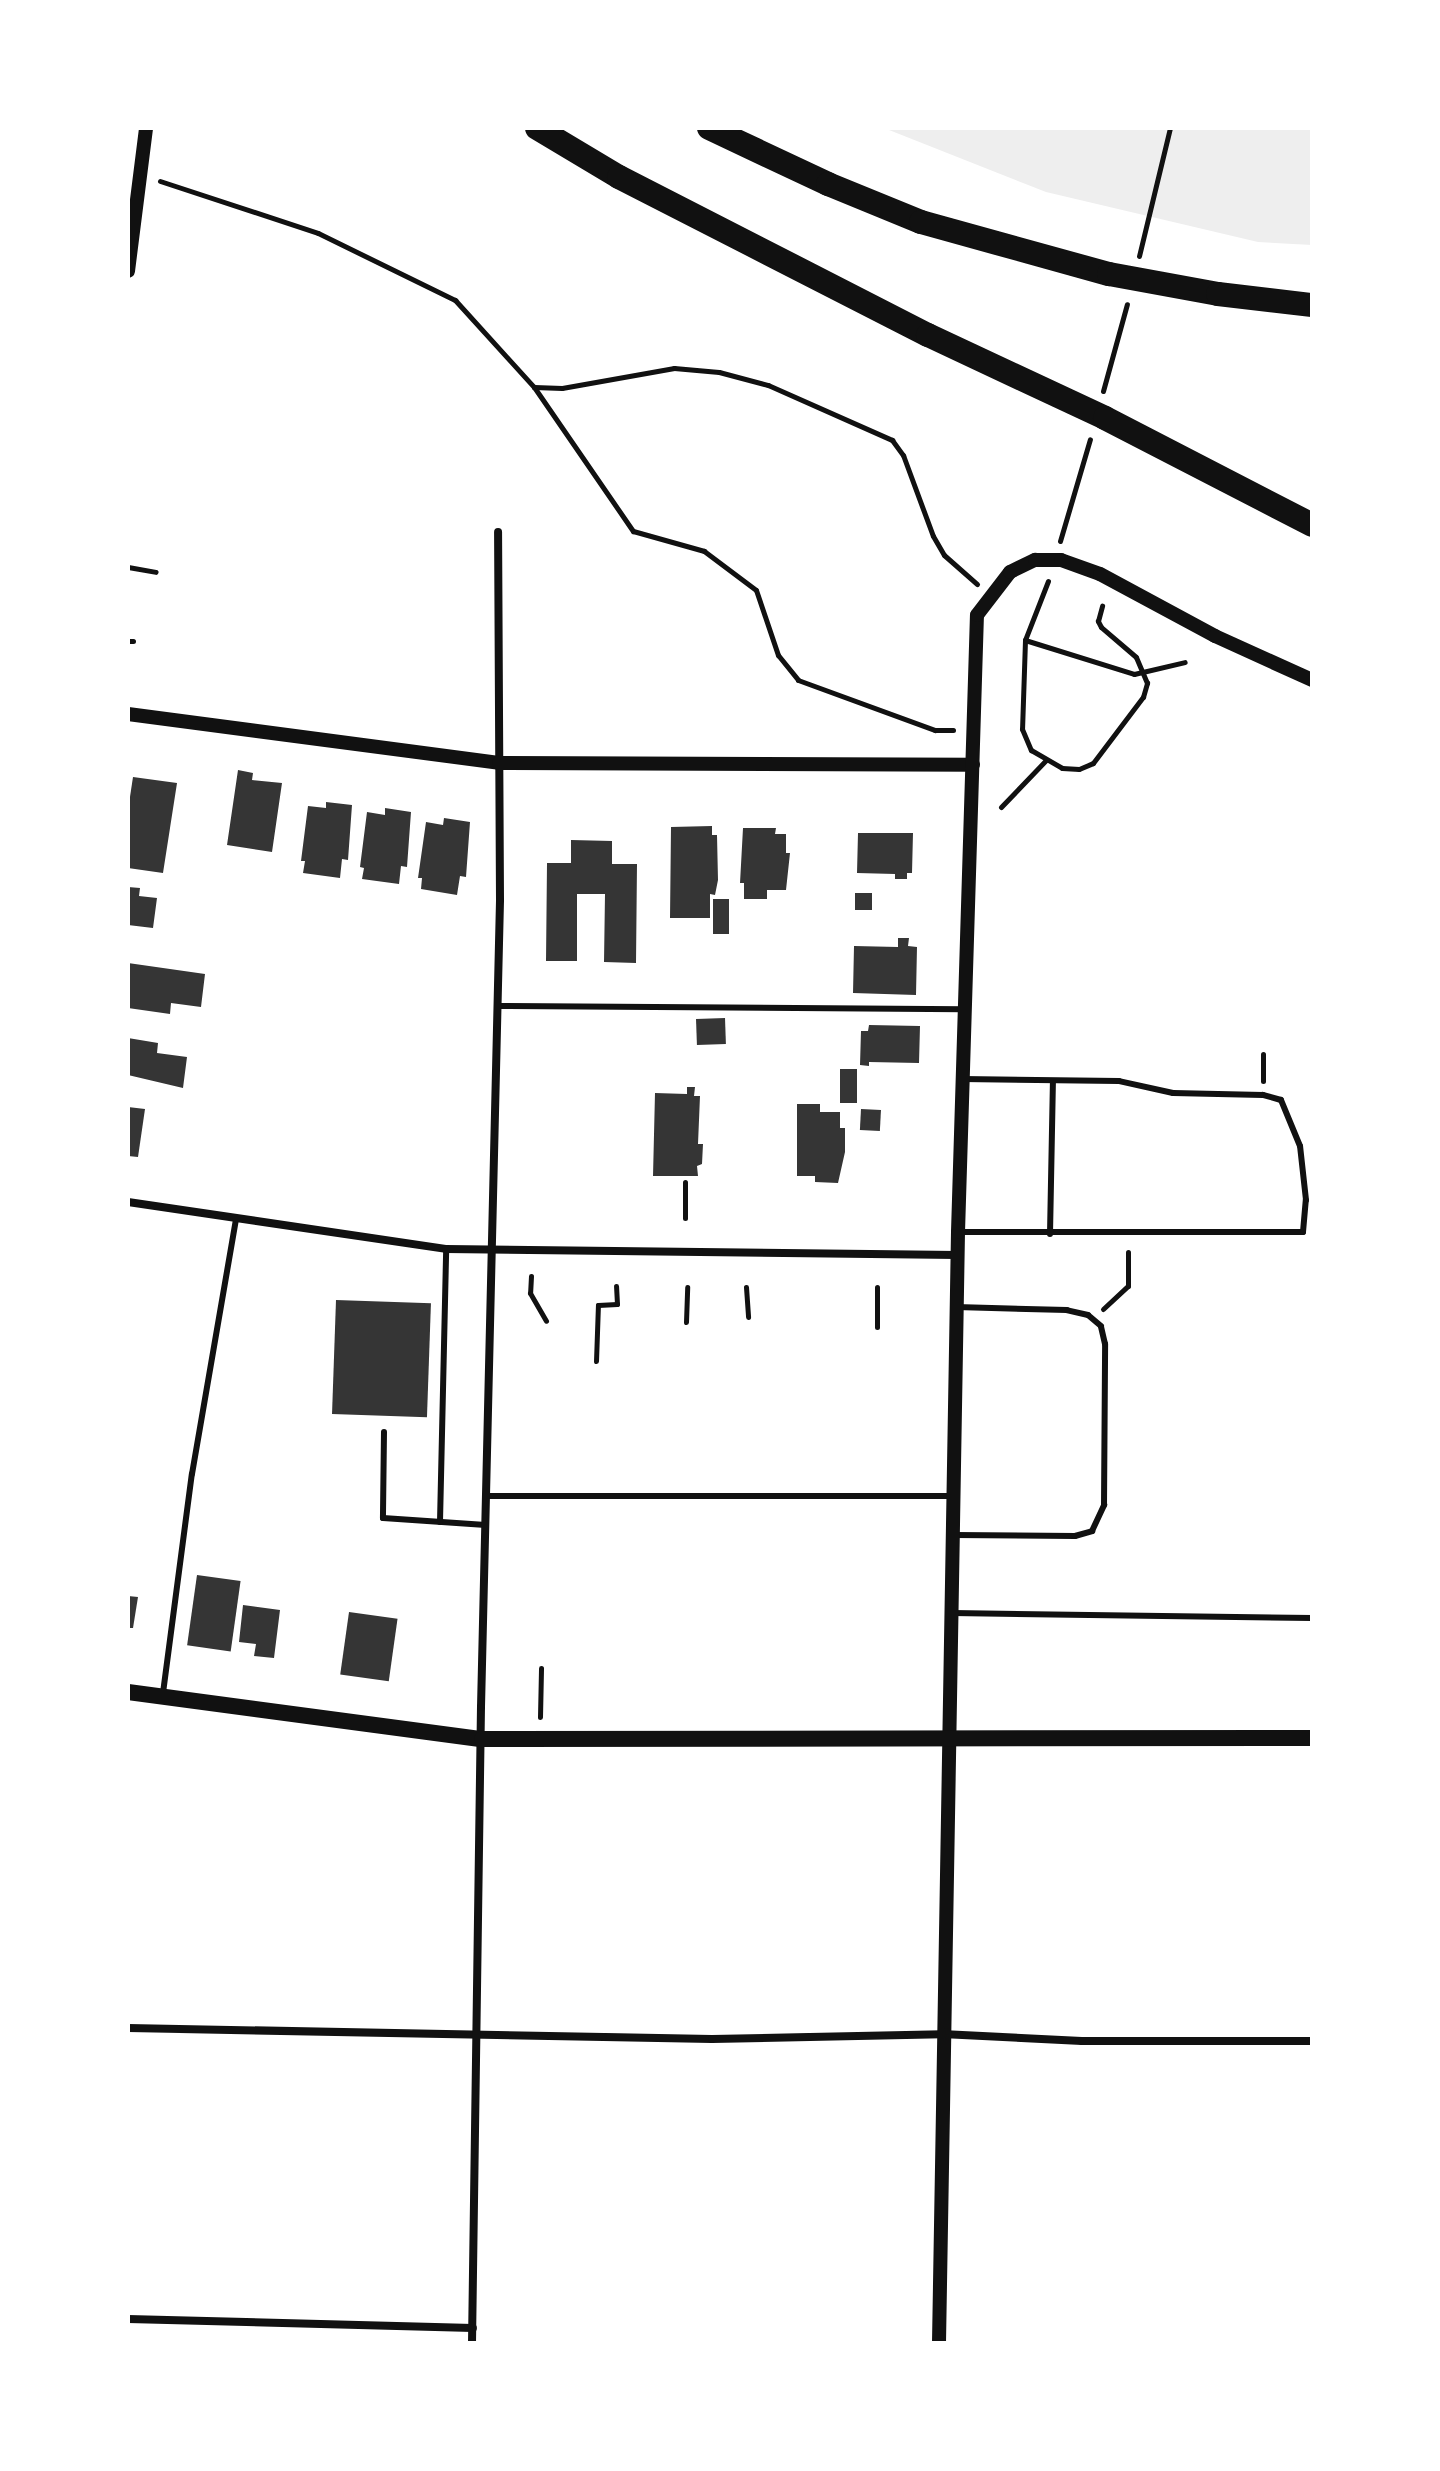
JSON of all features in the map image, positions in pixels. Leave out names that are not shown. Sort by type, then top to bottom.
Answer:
[{"type":"highway","points":[[537,128],[619,177],[928,335],[1105,418],[1312,525]]},
{"type":"highway","points":[[709,128],[828,184],[921,222],[1109,274],[1218,294],[1312,305]]},
{"type":"main road","points":[[128,1692],[482,1739],[949,1741],[981,1736],[1312,1738]]},
{"type":"street","points":[[128,271],[130,225],[146,128]]},
{"type":"street","points":[[472,2343],[498,1006],[498,532]]},
{"type":"street","points":[[939,2343],[957,1255],[977,615],[1010,572],[1035,560],[1061,560],[1100,574],[1215,636],[1312,680]]},
{"type":"street","points":[[128,714],[499,763],[973,765]]},
{"type":"street","points":[[128,1202],[446,1249],[957,1255]]},
{"type":"street","points":[[128,2028],[792,2039],[942,2034],[1082,2041],[1312,2041]]},
{"type":"street","points":[[128,2319],[473,2328]]},
{"type":"lane","points":[[498,1006],[963,1009]]},
{"type":"lane","points":[[958,1232],[1303,1232],[1306,1200],[1300,1146],[1281,1100],[1263,1095],[1173,1093],[1119,1081],[962,1079]]},
{"type":"lane","points":[[1050,1234],[1053,1082]]},
{"type":"lane","points":[[162,1697],[192,1474],[236,1218]]},
{"type":"lane","points":[[440,1522],[446,1249]]},
{"type":"lane","points":[[954,1535],[1075,1536],[1092,1531],[1104,1505],[1105,1344],[1101,1326],[1092,1319],[1067,1310],[956,1307]]},
{"type":"lane","points":[[384,1432],[383,1518],[486,1525]]},
{"type":"lane","points":[[488,1496],[954,1496]]},
{"type":"lane","points":[[952,1613],[1312,1618]]},
{"type":"path","points":[[1164,161],[1170,128]]},
{"type":"path","points":[[178,185],[318,233],[455,300],[534,387],[633,531],[704,551],[756,590],[778,655],[798,680],[935,730]]},
{"type":"path","points":[[534,387],[562,388],[674,368],[719,372],[768,385],[892,440],[903,455],[933,536],[944,555],[989,596]]},
{"type":"path","points":[[128,567],[156,572]]},
{"type":"path","points":[[1039,612],[1025,640],[1022,729],[1031,750],[1062,768],[1079,769],[1093,763],[1143,697],[1147,683],[1136,657],[1101,627],[1098,621],[1102,606]]},
{"type":"path","points":[[1025,640],[1134,674],[1185,662]]},
{"type":"path","points":[[1001,807],[1046,760]]},
{"type":"path","points":[[685,1182],[685,1218]]},
{"type":"path","points":[[1092,1319],[1128,1286],[1128,1252]]},
{"type":"path","points":[[531,1276],[530,1293],[546,1321]]},
{"type":"path","points":[[616,1286],[616,1312]]},
{"type":"path","points":[[686,1322],[687,1287]]},
{"type":"path","points":[[746,1287],[748,1317]]},
{"type":"path","points":[[877,1287],[877,1327]]},
{"type":"path","points":[[596,1361],[598,1305],[617,1304]]},
{"type":"path","points":[[540,1718],[541,1668]]},
{"type":"shaded area","points":[[884,128],[1312,128],[1312,245],[1258,242],[1046,192]]},
{"type":"building","points":[[238,770],[253,773],[252,780],[282,783],[272,852],[227,845]]},
{"type":"building","points":[[133,777],[177,783],[163,873],[128,868],[128,810]]},
{"type":"building","points":[[326,802],[352,805],[348,860],[342,859],[340,878],[303,873],[305,861],[301,861],[308,806],[326,808]]},
{"type":"building","points":[[385,808],[411,812],[407,867],[401,866],[399,884],[362,879],[364,868],[360,867],[367,812],[385,815]]},
{"type":"building","points":[[444,818],[470,822],[466,877],[460,876],[457,895],[421,889],[422,878],[418,878],[426,822],[443,825]]},
{"type":"building","points":[[712,826],[712,835],[717,835],[718,880],[715,895],[710,894],[710,918],[670,918],[671,827]]},
{"type":"building","points":[[743,828],[776,828],[775,834],[786,834],[786,853],[790,853],[786,890],[767,890],[767,899],[744,899],[744,883],[740,883]]},
{"type":"building","points":[[858,833],[913,833],[912,873],[907,873],[907,879],[895,879],[895,874],[857,873]]},
{"type":"building","points":[[571,840],[612,841],[612,864],[637,864],[636,963],[604,962],[605,894],[577,894],[577,961],[546,961],[547,863],[571,863]]},
{"type":"building","points":[[128,887],[140,888],[139,896],[157,898],[153,928],[128,925]]},
{"type":"building","points":[[855,893],[872,893],[872,910],[855,910]]},
{"type":"building","points":[[713,899],[729,899],[729,934],[713,934]]},
{"type":"building","points":[[898,938],[909,938],[908,946],[917,947],[916,995],[853,993],[854,946],[898,947]]},
{"type":"building","points":[[128,963],[205,974],[201,1007],[171,1003],[170,1014],[128,1008]]},
{"type":"building","points":[[725,1018],[726,1044],[697,1045],[696,1019]]},
{"type":"building","points":[[869,1025],[920,1026],[919,1063],[869,1062],[869,1066],[860,1065],[861,1031],[868,1031]]},
{"type":"building","points":[[128,1038],[158,1043],[157,1053],[187,1057],[183,1088],[128,1075]]},
{"type":"building","points":[[840,1069],[857,1069],[857,1103],[840,1103]]},
{"type":"building","points":[[687,1087],[695,1087],[694,1096],[700,1096],[698,1144],[703,1144],[702,1164],[697,1166],[698,1176],[653,1176],[655,1093],[687,1094]]},
{"type":"building","points":[[797,1104],[820,1104],[820,1112],[840,1112],[840,1128],[845,1128],[845,1152],[838,1183],[815,1182],[815,1176],[797,1176]]},
{"type":"building","points":[[128,1107],[145,1109],[138,1157],[128,1156]]},
{"type":"building","points":[[861,1109],[881,1110],[880,1131],[860,1130]]},
{"type":"building","points":[[336,1300],[431,1303],[427,1417],[332,1414]]},
{"type":"building","points":[[197,1575],[241,1581],[231,1651],[187,1645]]},
{"type":"building","points":[[128,1596],[138,1597],[133,1628],[128,1628]]},
{"type":"building","points":[[243,1605],[280,1610],[274,1658],[254,1656],[256,1644],[239,1642]]},
{"type":"building","points":[[349,1612],[398,1619],[389,1681],[340,1674]]}]
